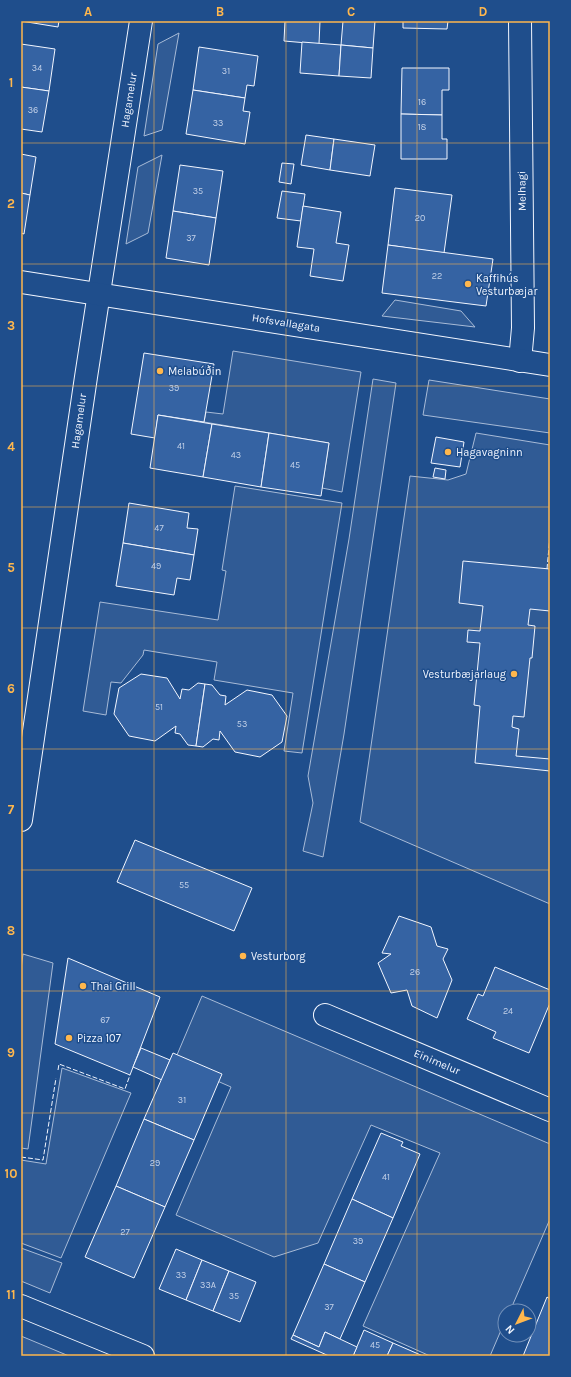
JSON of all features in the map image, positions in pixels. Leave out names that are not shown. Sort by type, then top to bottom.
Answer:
[{"type":"street","name":"Hagamelur","points":[[21,820],[86,377],[141,21]]},
{"type":"street","name":"Melhagi","points":[[520,21],[523,328],[520,361]]},
{"type":"street","name":"Hofsvallagata","points":[[21,282],[550,365]]},
{"type":"street","name":"Einimelur","points":[[325,1015],[550,1110]]},
{"type":"street","points":[[21,1306],[143,1356]]},
{"type":"shaded area","points":[[179,33],[162,130],[144,136],[158,44]]},
{"type":"shaded area","points":[[162,155],[148,233],[126,244],[138,167]]},
{"type":"shaded area","points":[[395,300],[461,311],[475,327],[382,316]]},
{"type":"shaded area","points":[[233,351],[361,372],[342,492],[322,488],[329,443],[204,422],[206,412],[223,414]]},
{"type":"shaded area","points":[[373,379],[396,383],[344,734],[323,857],[303,851],[313,803],[308,776],[349,539]]},
{"type":"shaded area","points":[[429,380],[550,399],[550,433],[423,415]]},
{"type":"shaded area","points":[[476,433],[550,445],[550,904],[360,822],[410,476],[448,480],[466,474]]},
{"type":"shaded area","points":[[235,486],[342,503],[302,753],[284,751],[293,693],[214,680],[217,662],[144,650],[143,655],[121,683],[111,682],[106,715],[83,711],[100,602],[218,620],[226,571],[222,570]]},
{"type":"shaded area","points":[[23,954],[53,963],[28,1149],[21,1148],[21,969]]},
{"type":"shaded area","points":[[202,996],[550,1144],[550,1219],[513,1303],[497,1303],[497,1340],[490,1356],[430,1356],[363,1326],[440,1153],[371,1125],[318,1243],[274,1257],[176,1215],[231,1087],[174,1062]]},
{"type":"shaded area","points":[[62,1068],[131,1093],[61,1258],[21,1243],[21,1160],[46,1164]]},
{"type":"shaded area","points":[[21,1248],[62,1263],[50,1293],[21,1281]]},
{"type":"shaded area","points":[[21,1336],[69,1356],[21,1356]]},
{"type":"building","points":[[21,21],[59,21],[58,27]]},
{"type":"building","points":[[285,21],[320,21],[319,44],[284,41]]},
{"type":"building","points":[[343,21],[375,21],[373,48],[341,45]]},
{"type":"building","points":[[403,21],[448,21],[447,29],[403,28]]},
{"type":"building","points":[[302,42],[341,45],[339,76],[300,73]]},
{"type":"building","points":[[21,44],[55,49],[49,91],[21,87]]},
{"type":"building","points":[[341,45],[373,48],[371,78],[339,76]]},
{"type":"building","points":[[199,47],[258,56],[254,86],[247,85],[245,98],[193,90]]},
{"type":"building","points":[[402,68],[449,68],[449,90],[442,90],[442,115],[401,114]]},
{"type":"building","points":[[21,87],[49,91],[42,132],[21,129]]},
{"type":"building","points":[[193,90],[245,98],[243,111],[250,112],[245,144],[186,134]]},
{"type":"building","points":[[401,114],[442,115],[442,139],[447,139],[447,159],[401,159]]},
{"type":"building","points":[[306,135],[334,139],[330,170],[301,165]]},
{"type":"building","points":[[334,139],[375,145],[370,176],[330,170]]},
{"type":"building","points":[[21,154],[36,157],[30,195],[21,193]]},
{"type":"building","points":[[282,163],[294,164],[291,184],[279,182]]},
{"type":"building","points":[[180,165],[223,171],[216,218],[173,211]]},
{"type":"building","points":[[395,188],[452,195],[444,253],[388,245]]},
{"type":"building","points":[[282,191],[305,194],[301,221],[277,218]]},
{"type":"building","points":[[21,193],[30,195],[24,234],[21,233]]},
{"type":"building","points":[[303,206],[341,212],[336,243],[349,245],[343,281],[310,276],[314,249],[297,247]]},
{"type":"building","points":[[173,211],[216,218],[209,265],[166,258]]},
{"type":"building","points":[[388,245],[493,259],[486,306],[382,293]]},
{"type":"building","points":[[144,353],[214,364],[204,422],[158,415],[155,438],[131,434]]},
{"type":"building","points":[[158,415],[212,424],[203,477],[150,468]]},
{"type":"building","points":[[212,424],[269,433],[261,487],[203,477]]},
{"type":"building","points":[[269,433],[329,443],[321,496],[261,487]]},
{"type":"building","points":[[436,437],[464,442],[460,467],[431,463]]},
{"type":"building","points":[[435,468],[446,470],[445,479],[433,477]]},
{"type":"building","points":[[129,503],[189,513],[187,528],[198,529],[194,555],[123,543]]},
{"type":"building","points":[[123,543],[194,555],[190,580],[177,578],[174,595],[116,586]]},
{"type":"building","name":"Vesturbæjarlaug","points":[[463,561],[550,569],[550,611],[530,609],[528,625],[535,626],[524,717],[513,716],[512,727],[519,729],[516,756],[550,759],[550,771],[475,763],[480,706],[474,705],[480,643],[467,642],[468,630],[480,631],[483,606],[459,603]]},
{"type":"building","points":[[141,674],[167,678],[180,699],[182,689],[189,690],[198,683],[205,684],[196,746],[188,745],[180,734],[175,733],[176,726],[155,741],[129,736],[114,714],[119,688]]},
{"type":"building","points":[[205,684],[212,685],[220,695],[226,696],[225,705],[247,690],[272,695],[287,716],[282,742],[260,757],[235,752],[220,731],[219,740],[213,739],[203,747],[196,746]]},
{"type":"building","points":[[135,840],[252,888],[234,931],[117,882]]},
{"type":"building","points":[[399,916],[431,927],[437,946],[448,949],[443,959],[452,980],[437,1018],[412,1006],[407,990],[391,993],[378,963],[391,954],[382,953]]},
{"type":"building","points":[[68,958],[160,997],[130,1075],[55,1044]]},
{"type":"building","points":[[495,967],[550,990],[550,1003],[529,1053],[493,1038],[496,1032],[467,1019],[478,994],[483,996]]},
{"type":"building","points":[[141,1048],[170,1060],[162,1080],[133,1067]]},
{"type":"building","points":[[173,1053],[222,1074],[194,1140],[144,1119]]},
{"type":"building","points":[[144,1119],[194,1140],[165,1207],[116,1186]]},
{"type":"building","points":[[381,1133],[403,1142],[401,1146],[420,1154],[393,1218],[352,1199]]},
{"type":"building","points":[[116,1186],[165,1207],[134,1278],[85,1257]]},
{"type":"building","points":[[352,1199],[393,1218],[365,1282],[324,1264]]},
{"type":"building","points":[[176,1249],[202,1260],[186,1300],[159,1289]]},
{"type":"building","points":[[202,1260],[229,1271],[213,1311],[186,1300]]},
{"type":"building","points":[[324,1264],[365,1282],[340,1339],[325,1332],[319,1347],[293,1335]]},
{"type":"building","points":[[229,1271],[256,1282],[240,1322],[213,1311]]},
{"type":"building","points":[[547,1297],[550,1299],[550,1356],[523,1356],[528,1343],[537,1343],[537,1322]]},
{"type":"building","points":[[364,1330],[393,1343],[387,1356],[353,1356]]},
{"type":"building","points":[[325,1332],[357,1347],[353,1356],[329,1356],[291,1339],[293,1335],[319,1347]]},
{"type":"building","points":[[393,1343],[423,1356],[387,1356]]},
{"type":"fence","points":[[547,569],[550,536]]},
{"type":"fence","points":[[58,1070],[59,1064],[125,1089],[130,1075]]},
{"type":"fence","points":[[21,1157],[43,1160],[56,1078]]},
{"type":"place","name":"Kaffihús Vesturbæjar","points":[[468,284]]},
{"type":"place","name":"Melabúðin","points":[[160,371]]},
{"type":"place","name":"Hagavagninn","points":[[448,452]]},
{"type":"place","name":"Vesturbæjarlaug","points":[[514,674]]},
{"type":"place","name":"Vesturborg","points":[[243,956]]},
{"type":"place","name":"Thai Grill","points":[[83,986]]},
{"type":"place","name":"Pizza 107","points":[[69,1038]]}]
